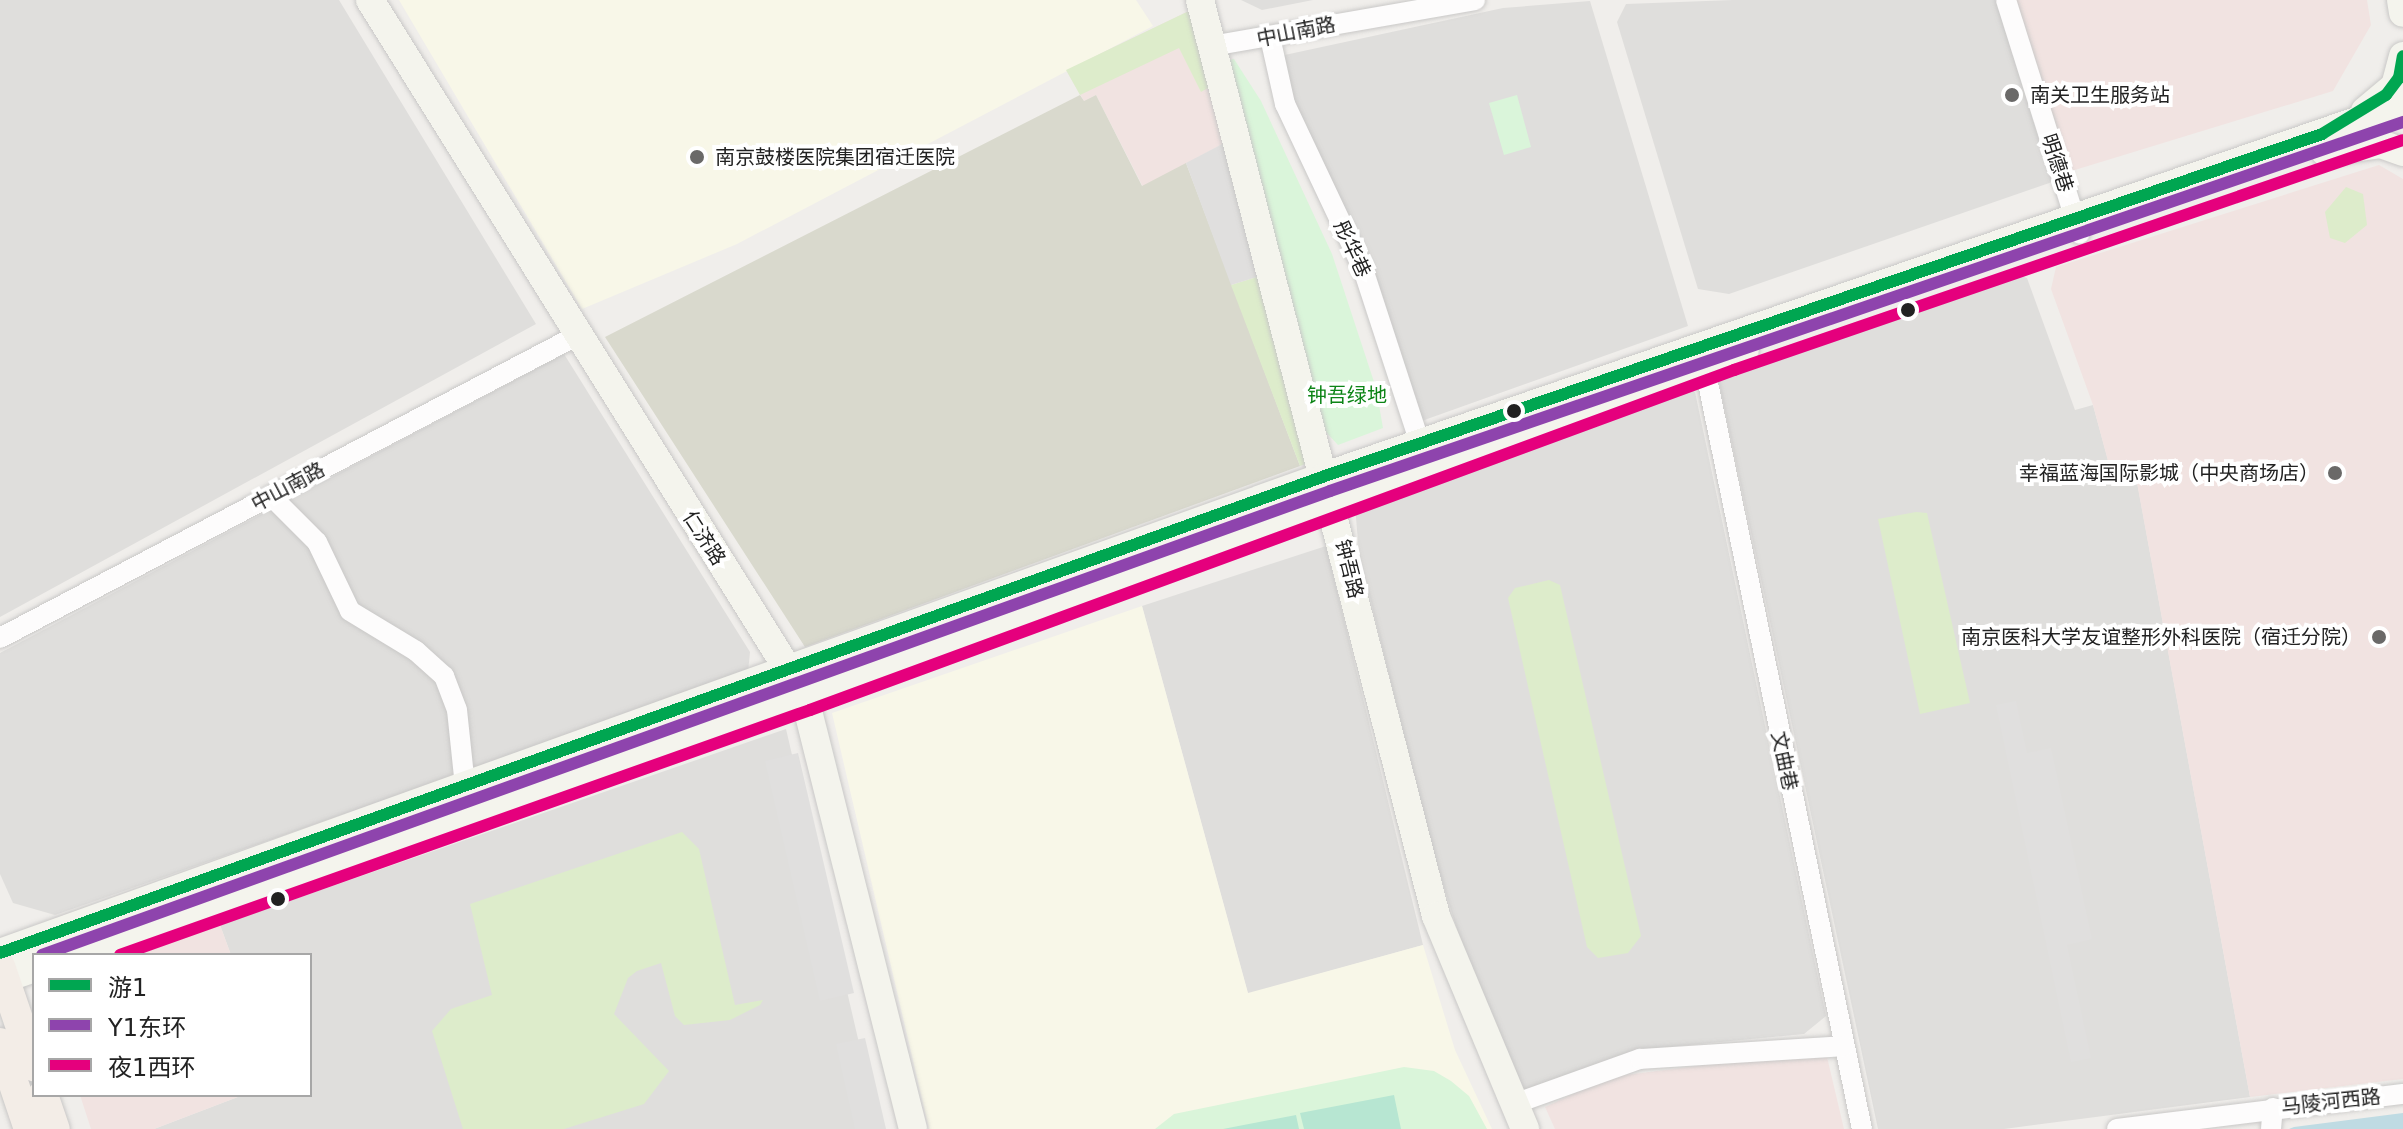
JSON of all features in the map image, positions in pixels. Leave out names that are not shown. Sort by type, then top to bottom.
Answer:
[{"type":"main road","name":"仁济路","points":[[370,0],[576,336],[804,695],[913,1129]]},
{"type":"main road","name":"钟吾路","points":[[1200,0],[1436,916],[1519,1117]]},
{"type":"main road","points":[[2401,0],[2403,13]]},
{"type":"main road","points":[[2323,143],[2386,95],[2399,78],[2403,56]]},
{"type":"main road","points":[[2323,143],[2403,105]]},
{"type":"main road","points":[[42,953],[465,786],[788,670],[1328,488],[1702,354],[2077,226],[2323,143],[2403,123]]},
{"type":"main road","points":[[2323,143],[2381,144],[2403,152]]},
{"type":"main road","points":[[78,953],[804,695],[1328,488]]},
{"type":"main road","points":[[1,969],[32,957]]},
{"type":"main road","points":[[1,969],[32,968]]},
{"type":"main road","points":[[1,969],[32,1060]]},
{"type":"main road","points":[[0,1043],[29,1129]]},
{"type":"main road","points":[[44,1097],[55,1129]]},
{"type":"street","name":"中山南路","points":[[1212,46],[1475,0]]},
{"type":"street","name":"明德巷","points":[[2006,0],[2077,226]]},
{"type":"street","name":"彤华巷","points":[[1270,37],[1294,127],[1363,269],[1424,454]]},
{"type":"street","name":"中山南路","points":[[0,638],[576,336]]},
{"type":"street","name":"文曲巷","points":[[1702,354],[1706,394],[1862,1129]]},
{"type":"street","points":[[271,496],[317,542],[350,611],[416,651],[444,676],[457,710],[465,786]]},
{"type":"street","points":[[1519,1117],[1650,1058],[1844,1046]]},
{"type":"street","name":"马陵河西路","points":[[2117,1129],[2403,1094]]},
{"type":"street","points":[[2271,1129],[2273,1108]]},
{"type":"shaded area","points":[[0,0],[339,0],[536,324],[0,617]]},
{"type":"shaded area","name":"南京鼓楼医院集团宿迁医院","points":[[399,0],[1136,0],[1153,26],[737,244],[582,309]]},
{"type":"shaded area","points":[[1241,0],[1313,0],[1262,10]]},
{"type":"shaded area","points":[[1733,0],[1996,0],[2052,182],[1729,294],[1698,289],[1617,22],[1626,4]]},
{"type":"shaded area","points":[[2010,0],[2367,0],[2371,25],[2333,91],[2065,173]]},
{"type":"shaded area","points":[[1590,1],[1688,326],[1416,423],[1299,130],[1280,56],[1503,8]]},
{"type":"shaded area","points":[[1193,9],[1228,141],[1143,187],[1096,95],[1084,101],[1066,70]]},
{"type":"shaded area","points":[[1080,95],[1084,101],[1096,95],[1142,186],[1186,163],[1300,466],[805,647],[605,337]]},
{"type":"shaded area","points":[[1228,141],[1266,274],[1231,285],[1186,163]]},
{"type":"shaded area","points":[[2379,165],[2403,179],[2403,1079],[2250,1097],[2135,472],[2112,476],[2093,405],[2051,289],[2056,267]]},
{"type":"shaded area","points":[[2011,273],[2027,278],[2075,410],[2093,405],[2112,475],[2135,471],[2250,1097],[2004,1129],[1878,1129],[1718,377]]},
{"type":"shaded area","points":[[564,354],[750,652],[748,673],[55,915],[13,903],[0,874],[0,653]]},
{"type":"shaded area","points":[[1684,386],[1695,392],[1826,1016],[1804,1034],[1637,1050],[1524,1090],[1467,962],[1432,848],[1359,553],[1355,506]]},
{"type":"shaded area","points":[[1326,546],[1423,945],[1248,994],[1142,606]]},
{"type":"shaded area","points":[[1142,606],[1248,993],[1423,945],[1455,1050],[1492,1129],[929,1129],[832,713]]},
{"type":"shaded area","points":[[2016,701],[2027,753],[2051,748],[2092,939],[2067,945],[2091,1058],[2071,1062],[1996,705]]},
{"type":"shaded area","points":[[786,729],[879,1129],[154,1129],[238,1097],[312,1097],[312,953],[230,953],[220,925]]},
{"type":"shaded area","points":[[798,753],[854,993],[820,1001],[765,761]]},
{"type":"shaded area","points":[[220,925],[230,953],[140,953]]},
{"type":"shaded area","points":[[865,1038],[886,1129],[855,1129],[836,1044]]},
{"type":"shaded area","points":[[1827,1057],[1844,1129],[1555,1129],[1545,1107],[1610,1077],[1728,1062]]},
{"type":"shaded area","points":[[81,1097],[238,1097],[154,1129],[91,1129]]},
{"type":"green space","points":[[1193,9],[1213,85],[1201,92],[1179,48],[1080,95],[1066,70]]},
{"type":"green space","name":"钟吾绿地","points":[[1234,59],[1261,101],[1332,254],[1376,388],[1383,428],[1338,445],[1325,431],[1229,60]]},
{"type":"green space","points":[[1517,95],[1531,147],[1504,155],[1489,103]]},
{"type":"green space","points":[[2346,187],[2363,194],[2367,225],[2345,243],[2330,238],[2325,212]]},
{"type":"green space","points":[[1266,274],[1316,460],[1300,466],[1231,285]]},
{"type":"green space","points":[[1927,513],[1970,703],[1920,714],[1878,519]]},
{"type":"green space","points":[[1549,580],[1560,585],[1641,936],[1628,953],[1598,958],[1587,947],[1508,598],[1515,588]]},
{"type":"green space","points":[[682,832],[699,849],[735,1005],[763,1000],[760,1005],[730,1020],[684,1025],[675,1016],[661,963],[637,971],[628,978],[614,1014],[669,1071],[644,1104],[564,1129],[463,1129],[432,1031],[451,1009],[492,995],[470,904]]},
{"type":"green space","points":[[1404,1067],[1434,1071],[1451,1081],[1469,1096],[1487,1129],[1155,1129],[1174,1114]]},
{"type":"green space","points":[[1394,1095],[1401,1129],[1304,1129],[1300,1113]]},
{"type":"green space","points":[[1296,1115],[1299,1129],[1223,1129]]},
{"type":"water","points":[[2403,1113],[2403,1129],[2289,1129],[2294,1127]]},
{"type":"transit line","name":"游1","points":[[0,953],[1325,476],[2322,134],[2386,95],[2399,78],[2403,56]]},
{"type":"transit line","name":"Y1东环","points":[[48,953],[1330,491],[2403,122]]},
{"type":"transit line","name":"夜1西环","points":[[126,953],[810,710],[1734,370],[2403,140]]},
{"type":"place","name":"南关卫生服务站","points":[[2012,95]]},
{"type":"place","name":"南京鼓楼医院集团宿迁医院","points":[[697,157]]},
{"type":"place","name":"幸福蓝海国际影城（中央商场店）","points":[[2335,473]]},
{"type":"place","name":"南京医科大学友谊整形外科医院（宿迁分院）","points":[[2379,637]]}]
